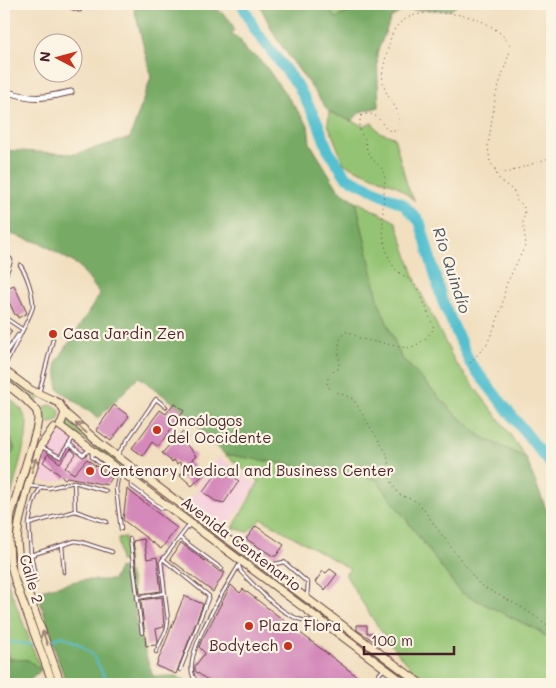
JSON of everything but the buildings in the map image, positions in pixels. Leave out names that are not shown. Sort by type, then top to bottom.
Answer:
[{"type":"main road","points":[[4,370],[38,394],[59,403],[65,413],[98,442],[421,684]]},
{"type":"main road","points":[[4,382],[25,398],[37,411],[38,420],[43,426],[56,427],[65,413]]},
{"type":"main road","points":[[37,411],[42,403],[51,400]]},
{"type":"main road","name":"Calle 2","points":[[38,420],[11,514],[10,561],[15,581],[53,684]]},
{"type":"main road","name":"Calle 2","points":[[56,427],[40,447],[28,486],[19,523],[17,541],[20,571],[61,684]]},
{"type":"main road","name":"Avenida Centenario","points":[[56,427],[74,435],[238,561],[385,668],[401,683]]},
{"type":"street","points":[[65,4],[79,9]]},
{"type":"street","points":[[4,91],[27,98],[40,98],[71,92]]},
{"type":"lane","points":[[4,255],[7,255],[11,260],[4,281]]},
{"type":"lane","points":[[4,366],[10,358],[33,307],[26,273],[20,265]]},
{"type":"lane","points":[[4,317],[22,329]]},
{"type":"lane","points":[[4,356],[22,329]]},
{"type":"lane","points":[[38,394],[53,339]]},
{"type":"lane","points":[[117,455],[156,399],[166,407]]},
{"type":"lane","points":[[40,447],[60,457],[74,435]]},
{"type":"lane","points":[[68,444],[83,455],[92,449]]},
{"type":"lane","points":[[119,469],[116,489],[121,529]]},
{"type":"lane","points":[[28,486],[41,488],[74,482],[106,490]]},
{"type":"lane","points":[[74,482],[75,511]]},
{"type":"lane","points":[[36,581],[31,556],[29,524],[37,492],[41,488]]},
{"type":"lane","points":[[29,524],[75,511],[107,522]]},
{"type":"lane","points":[[156,652],[167,628],[161,566],[162,559],[185,534],[191,523]]},
{"type":"lane","points":[[130,538],[142,632]]},
{"type":"lane","points":[[180,538],[222,569]]},
{"type":"lane","points":[[31,556],[62,545],[81,542],[112,552]]},
{"type":"lane","points":[[62,545],[64,572]]},
{"type":"lane","points":[[162,559],[209,596],[180,670]]},
{"type":"lane","points":[[238,561],[241,572],[290,615],[304,621],[321,621]]},
{"type":"lane","points":[[200,684],[193,677],[191,670],[194,651],[238,561]]},
{"type":"lane","points":[[264,567],[284,562],[308,582],[307,598]]},
{"type":"lane","points":[[137,598],[165,593]]},
{"type":"lane","points":[[370,684],[385,668]]},
{"type":"lane","points":[[387,684],[392,674]]},
{"type":"path","points":[[470,363],[487,344],[496,326],[506,285],[526,244],[523,205],[516,200],[515,191],[505,186],[496,176],[488,153],[496,94],[511,48],[508,41],[499,32],[474,18],[459,15],[422,14],[410,17],[397,26],[392,34],[382,75],[386,92],[400,115],[399,128],[396,131],[387,130],[378,117],[370,114],[361,116],[358,126],[365,139],[367,150],[385,175],[384,241],[390,258],[394,268],[414,284],[434,328],[419,343],[406,348],[361,339],[348,331],[344,333],[338,344],[340,350],[338,369],[329,374],[327,383],[330,390],[353,399],[387,454],[391,480],[395,489],[400,495],[416,501],[423,508],[480,585],[521,607],[552,628]]},
{"type":"path","points":[[495,169],[506,172],[552,157]]},
{"type":"shaded area","points":[[62,432],[91,453],[71,477],[51,483],[37,479],[43,462],[40,459],[46,443],[55,434]]},
{"type":"shaded area","points":[[219,457],[257,485],[225,530],[188,503]]},
{"type":"green space","points":[[133,4],[217,4],[217,8],[233,25],[234,30],[231,35],[240,39],[246,52],[257,57],[264,64],[308,125],[310,143],[338,189],[356,201],[379,303],[401,357],[451,410],[482,437],[526,458],[552,524],[552,642],[539,631],[460,592],[376,479],[224,454],[184,411],[139,377],[98,418],[58,389],[56,363],[100,294],[79,266],[43,244],[4,232],[4,150],[74,154],[130,138],[151,77]]},
{"type":"green space","points":[[259,4],[324,4],[336,18],[351,11],[356,4],[459,4],[451,10],[404,10],[391,18],[377,53],[379,107],[360,112],[352,121],[329,112],[276,38]]},
{"type":"green space","points":[[324,4],[356,4],[351,11],[336,18]]},
{"type":"green space","points":[[329,112],[364,126],[372,122],[379,132],[394,137],[408,188],[415,201],[397,186],[344,164],[328,124]]},
{"type":"green space","points":[[356,201],[396,222],[418,287],[455,362],[503,424],[526,458],[482,437],[451,410],[401,357],[379,303]]},
{"type":"green space","points":[[4,374],[34,396],[41,398],[36,401],[36,405],[32,399],[4,378]]},
{"type":"green space","points":[[4,393],[22,410],[27,422],[26,438],[8,507],[4,541],[4,462],[15,450],[4,421]]},
{"type":"green space","points":[[47,405],[55,405],[60,410],[58,421],[47,423],[42,418],[42,410]]},
{"type":"green space","points":[[68,419],[77,429],[137,475],[416,684],[412,684],[64,425]]},
{"type":"green space","points":[[4,421],[15,450],[4,462]]},
{"type":"green space","points":[[40,427],[47,430],[37,446],[21,499],[14,541],[58,684],[56,684],[18,580],[12,538],[16,512]]},
{"type":"green space","points":[[224,454],[376,479],[460,592],[539,631],[552,642],[552,684],[466,684],[453,678],[449,684],[434,684],[422,677],[409,666],[373,619],[345,574],[350,569],[262,519],[247,532],[233,528],[259,481]]},
{"type":"green space","points":[[125,537],[127,561],[120,561],[118,538]]},
{"type":"green space","points":[[4,546],[9,586],[41,670],[28,660],[9,659],[4,645]]},
{"type":"green space","points":[[119,568],[128,571],[131,578],[138,631],[153,676],[175,676],[188,684],[67,684],[37,591],[80,580],[113,580]]},
{"type":"green space","points":[[4,645],[9,659],[28,660],[41,670],[26,684],[4,684]]},
{"type":"waterway","name":"Río Quindío","points":[[242,4],[255,30],[298,86],[318,123],[328,150],[346,177],[403,204],[420,222],[442,300],[470,363],[552,466]]},
{"type":"waterway","points":[[51,641],[61,636],[82,646],[95,658],[110,684]]},
{"type":"waterway","points":[[4,641],[33,645]]},
{"type":"place","name":"Casa Jardin Zen","points":[[53,334]]},
{"type":"place","name":"Oncólogos del Occidente","points":[[157,430]]},
{"type":"place","name":"Centenary Medical and Business Center","points":[[90,471]]},
{"type":"place","name":"Plaza Flora","points":[[249,626]]},
{"type":"place","name":"Bodytech","points":[[288,646]]}]
